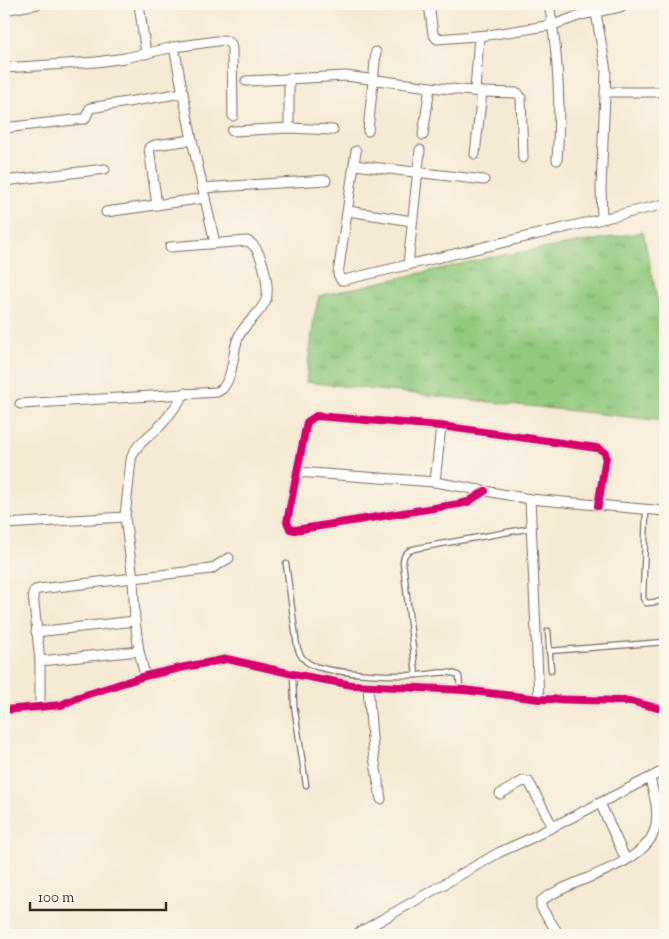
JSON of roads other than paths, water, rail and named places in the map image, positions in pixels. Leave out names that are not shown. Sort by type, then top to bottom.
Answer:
[{"type":"street","points":[[4,10],[38,4]]},
{"type":"street","points":[[139,4],[146,54]]},
{"type":"street","points":[[429,4],[434,38],[437,39],[479,36],[553,25],[581,15],[620,7],[624,4]]},
{"type":"street","points":[[548,4],[553,25],[558,87],[556,160]]},
{"type":"street","points":[[596,13],[606,71],[601,188],[602,218]]},
{"type":"street","points":[[475,154],[479,36]]},
{"type":"street","points":[[4,68],[96,62],[146,54],[174,47],[224,40],[228,42],[232,49],[233,116]]},
{"type":"street","points":[[174,47],[182,93],[215,243]]},
{"type":"street","points":[[368,131],[375,79],[376,52]]},
{"type":"street","points":[[246,80],[346,76],[430,87],[513,92],[520,94],[523,158]]},
{"type":"street","points":[[289,78],[290,128]]},
{"type":"street","points":[[424,135],[430,87]]},
{"type":"street","points":[[606,92],[665,92]]},
{"type":"street","points":[[4,128],[82,120],[86,119],[90,108],[182,93]]},
{"type":"street","points":[[232,131],[290,128],[333,130]]},
{"type":"street","points":[[157,205],[149,148],[155,145],[192,140]]},
{"type":"street","points":[[408,265],[420,150]]},
{"type":"street","points":[[356,151],[338,274],[341,280],[665,204]]},
{"type":"street","points":[[354,165],[484,180]]},
{"type":"street","points":[[4,181],[105,169]]},
{"type":"street","points":[[202,188],[326,180]]},
{"type":"street","points":[[106,212],[204,198]]},
{"type":"street","points":[[348,211],[412,221]]},
{"type":"street","points":[[20,404],[217,392],[222,390],[226,385],[238,338],[243,329],[260,310],[266,299],[267,286],[261,260],[255,246],[246,241],[170,247]]},
{"type":"street","points":[[145,676],[135,621],[125,517],[133,452],[162,424],[176,408],[185,393]]},
{"type":"street","points":[[485,491],[468,502],[459,504],[290,529],[287,522],[307,422],[316,416],[441,426],[602,449],[606,457],[598,506]]},
{"type":"street","points":[[435,482],[441,426]]},
{"type":"street","points":[[297,472],[435,482],[530,499],[665,511]]},
{"type":"street","points":[[530,499],[539,699]]},
{"type":"street","points":[[4,524],[125,517]]},
{"type":"street","points":[[40,707],[40,661],[36,632],[35,590],[211,569],[229,558]]},
{"type":"street","points":[[36,632],[135,621]]},
{"type":"street","points":[[40,661],[139,651]]},
{"type":"street","points":[[4,710],[61,705],[79,697],[145,676],[227,659],[334,683],[460,690],[539,699],[630,701],[665,710]]},
{"type":"street","points":[[368,686],[373,751],[381,799]]},
{"type":"street","points":[[355,935],[500,852],[665,770]]},
{"type":"street","points":[[559,935],[541,907],[541,901],[626,860],[645,847],[652,837],[656,824],[656,805],[650,778]]},
{"type":"street","points":[[500,794],[523,781],[530,782],[553,827]]},
{"type":"street","points":[[600,803],[626,860]]},
{"type":"lane","points":[[646,510],[643,598],[646,603],[665,601]]},
{"type":"lane","points":[[416,676],[403,562],[406,553],[418,548],[531,528]]},
{"type":"lane","points":[[286,564],[297,646],[299,654],[303,659],[318,667],[342,671],[416,676],[456,674],[460,680],[460,690]]},
{"type":"lane","points":[[548,631],[551,670]]},
{"type":"lane","points":[[549,651],[665,642]]},
{"type":"lane","points":[[293,674],[294,705],[306,785]]}]
